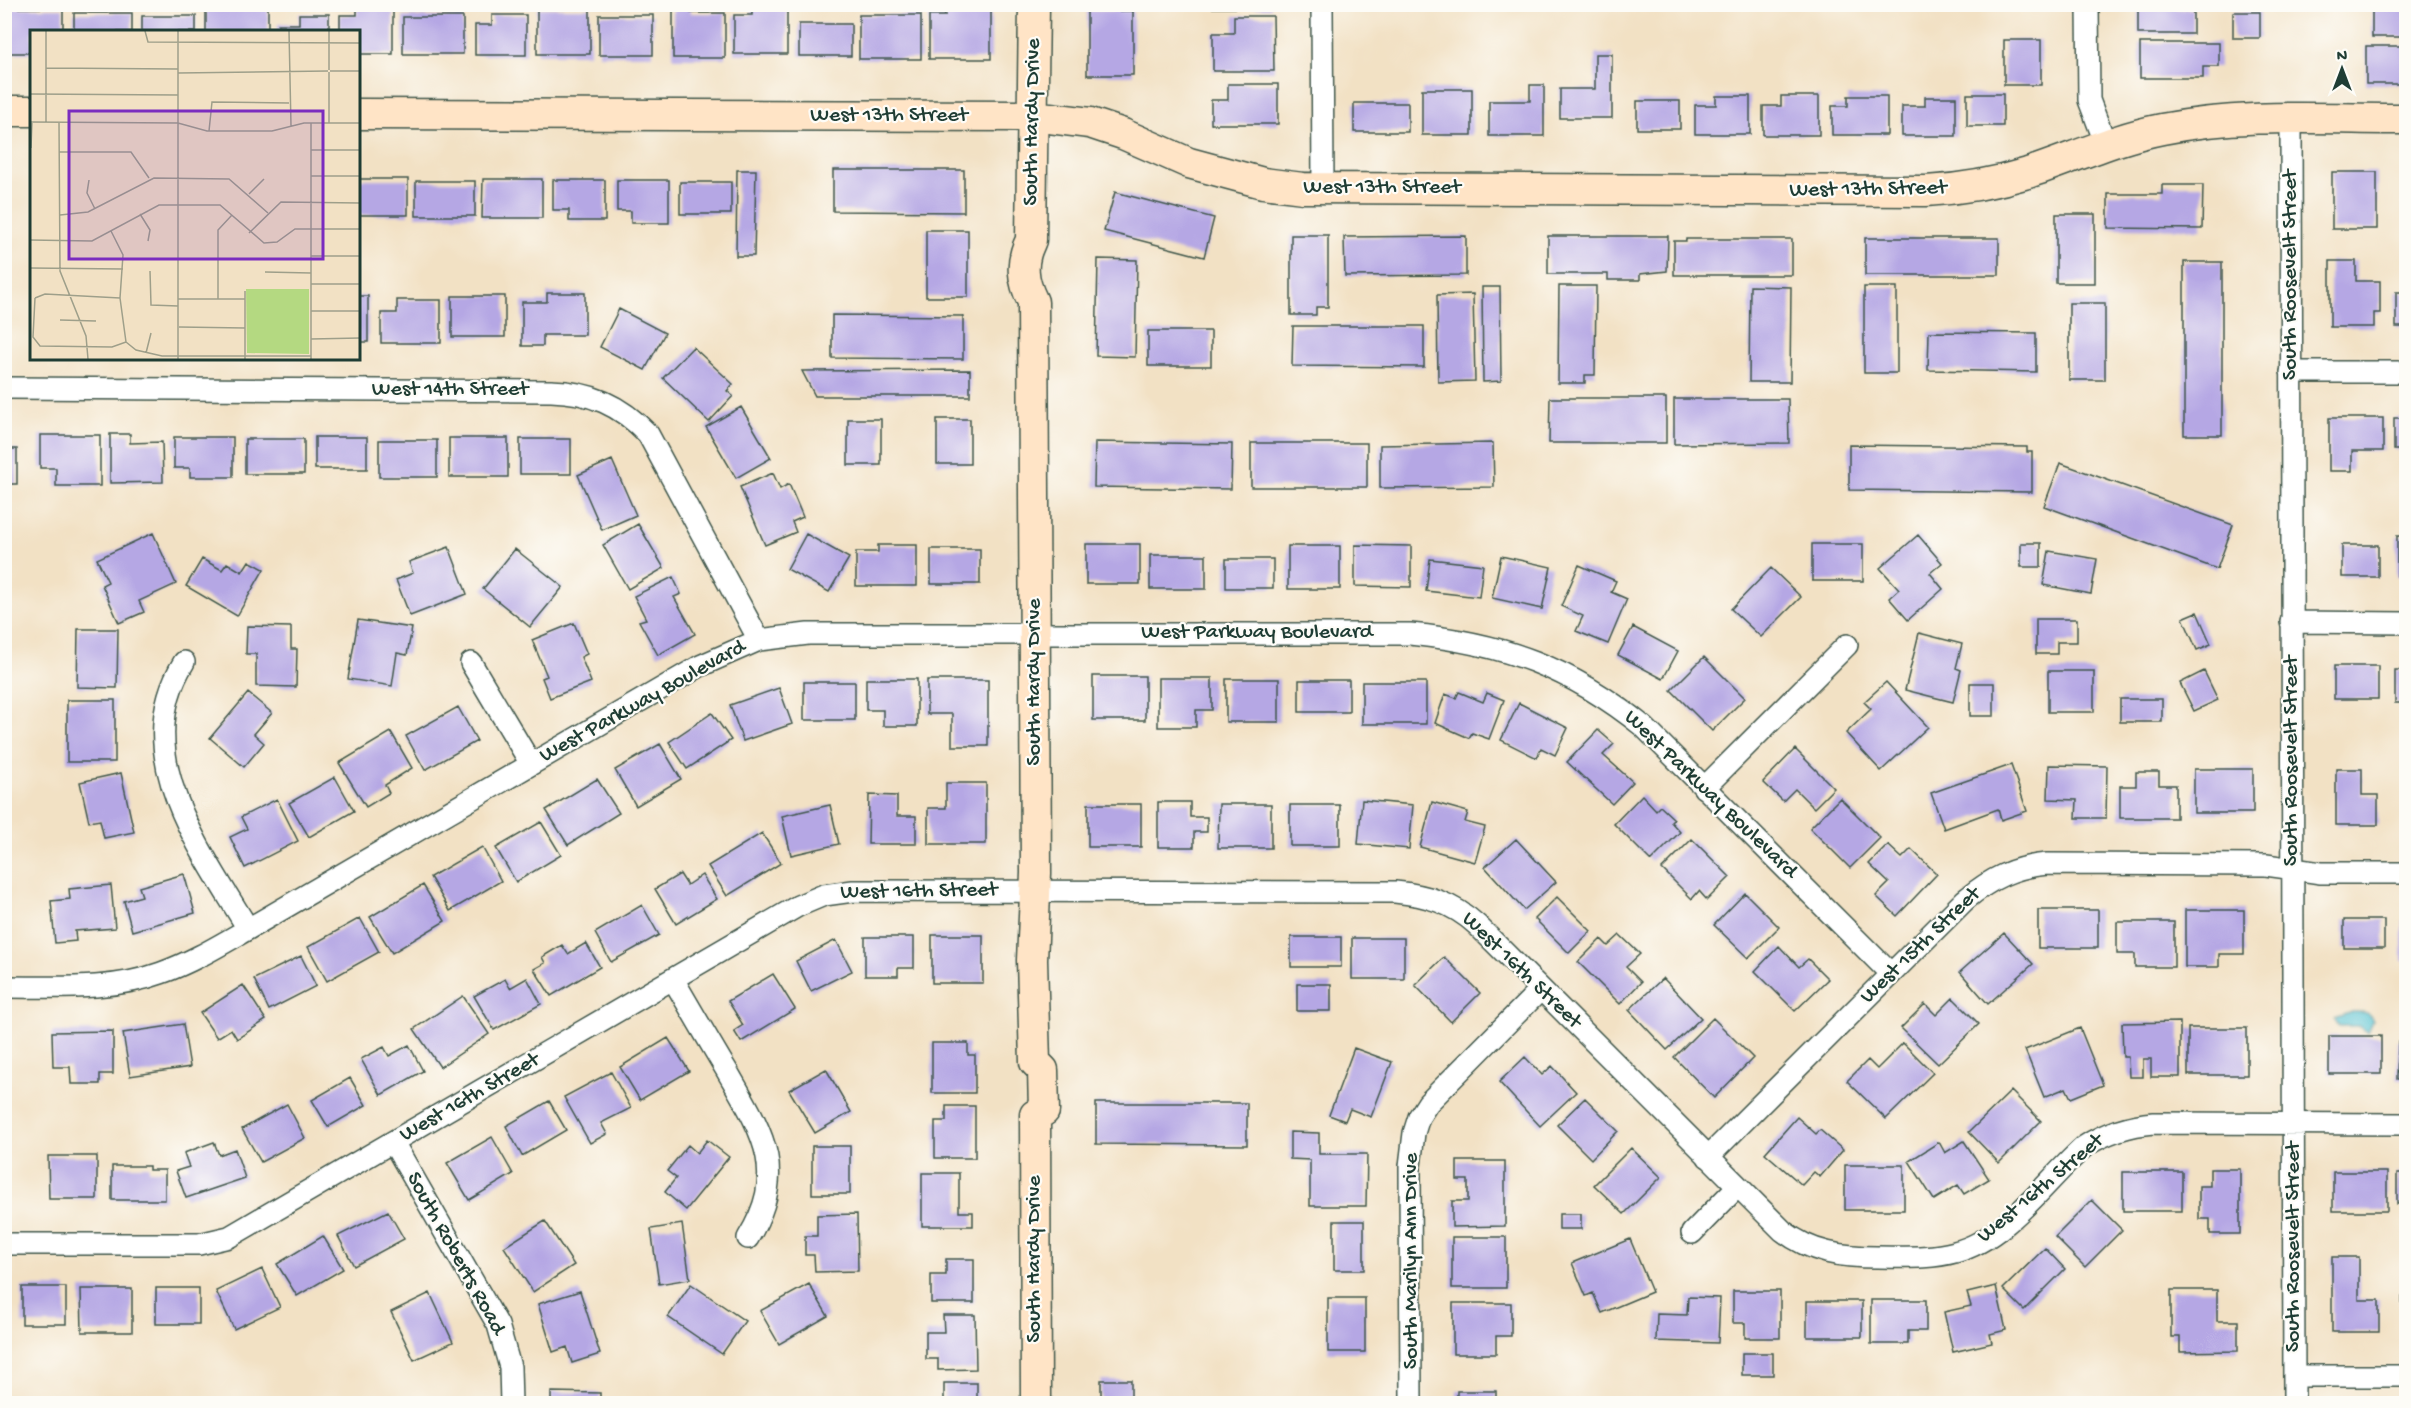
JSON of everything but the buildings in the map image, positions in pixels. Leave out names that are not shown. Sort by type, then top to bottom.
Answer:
[{"type":"street","name":"South Hardy Drive","points":[[1034,4],[1031,240],[1024,254],[1024,284],[1033,302],[1035,633],[1032,960],[1035,1062],[1025,1070],[1026,1110],[1035,1115],[1036,1404]]},
{"type":"street","points":[[1322,4],[1323,189]]},
{"type":"street","points":[[2088,4],[2090,100],[2106,145]]},
{"type":"street","points":[[4,111],[30,111]]},
{"type":"street","name":"West 13th Street","points":[[360,114],[1033,116],[1090,123],[1123,134],[1189,163],[1240,178],[1283,186],[1323,189],[1926,192],[2000,181],[2144,133],[2191,124],[2224,120],[2291,118],[2406,119]]},
{"type":"street","name":"South Roosevelt Street","points":[[2291,118],[2294,1404]]},
{"type":"street","points":[[2291,372],[2406,372]]},
{"type":"street","name":"West 14th Street","points":[[4,388],[551,391],[588,395],[621,410],[648,434],[759,640]]},
{"type":"street","points":[[2292,622],[2406,623]]},
{"type":"street","name":"West Parkway Boulevard","points":[[4,987],[101,985],[141,979],[196,958],[700,666],[759,640],[793,635],[1035,633],[1410,634],[1488,645],[1539,662],[1606,698],[1644,728],[1891,974]]},
{"type":"street","points":[[1704,788],[1847,645]]},
{"type":"street","points":[[184,662],[176,675],[166,702],[166,750],[170,781],[182,816],[248,929]]},
{"type":"street","name":"West Parkway Boulevard","points":[[471,663],[531,764]]},
{"type":"street","name":"West 15th Street","points":[[1708,1157],[1891,974],[1981,887],[1996,877],[2030,865],[2266,865],[2321,873],[2406,873]]},
{"type":"street","name":"West 16th Street","points":[[4,1244],[184,1244],[213,1242],[243,1230],[798,906],[824,895],[853,891],[1412,894],[1432,897],[1466,914],[1783,1231],[1796,1241],[1822,1252],[1849,1257],[1931,1257],[1963,1250],[1992,1235],[2075,1155],[2098,1138],[2111,1131],[2133,1125],[2154,1123],[2406,1124]]},
{"type":"street","points":[[673,979],[756,1122],[765,1145],[769,1171],[768,1188],[761,1213],[748,1238]]},
{"type":"street","name":"South Marilyn Ann Drive","points":[[1411,1404],[1410,1166],[1414,1133],[1419,1117],[1438,1091],[1541,989]]},
{"type":"street","name":"South Roberts Road","points":[[393,1142],[498,1325],[510,1367],[511,1404]]},
{"type":"street","points":[[1692,1233],[1737,1187]]},
{"type":"street","points":[[2294,1376],[2406,1376]]},
{"type":"water","points":[[2352,1012],[2369,1015],[2373,1021],[2368,1032],[2358,1026],[2339,1026],[2334,1018]]}]
